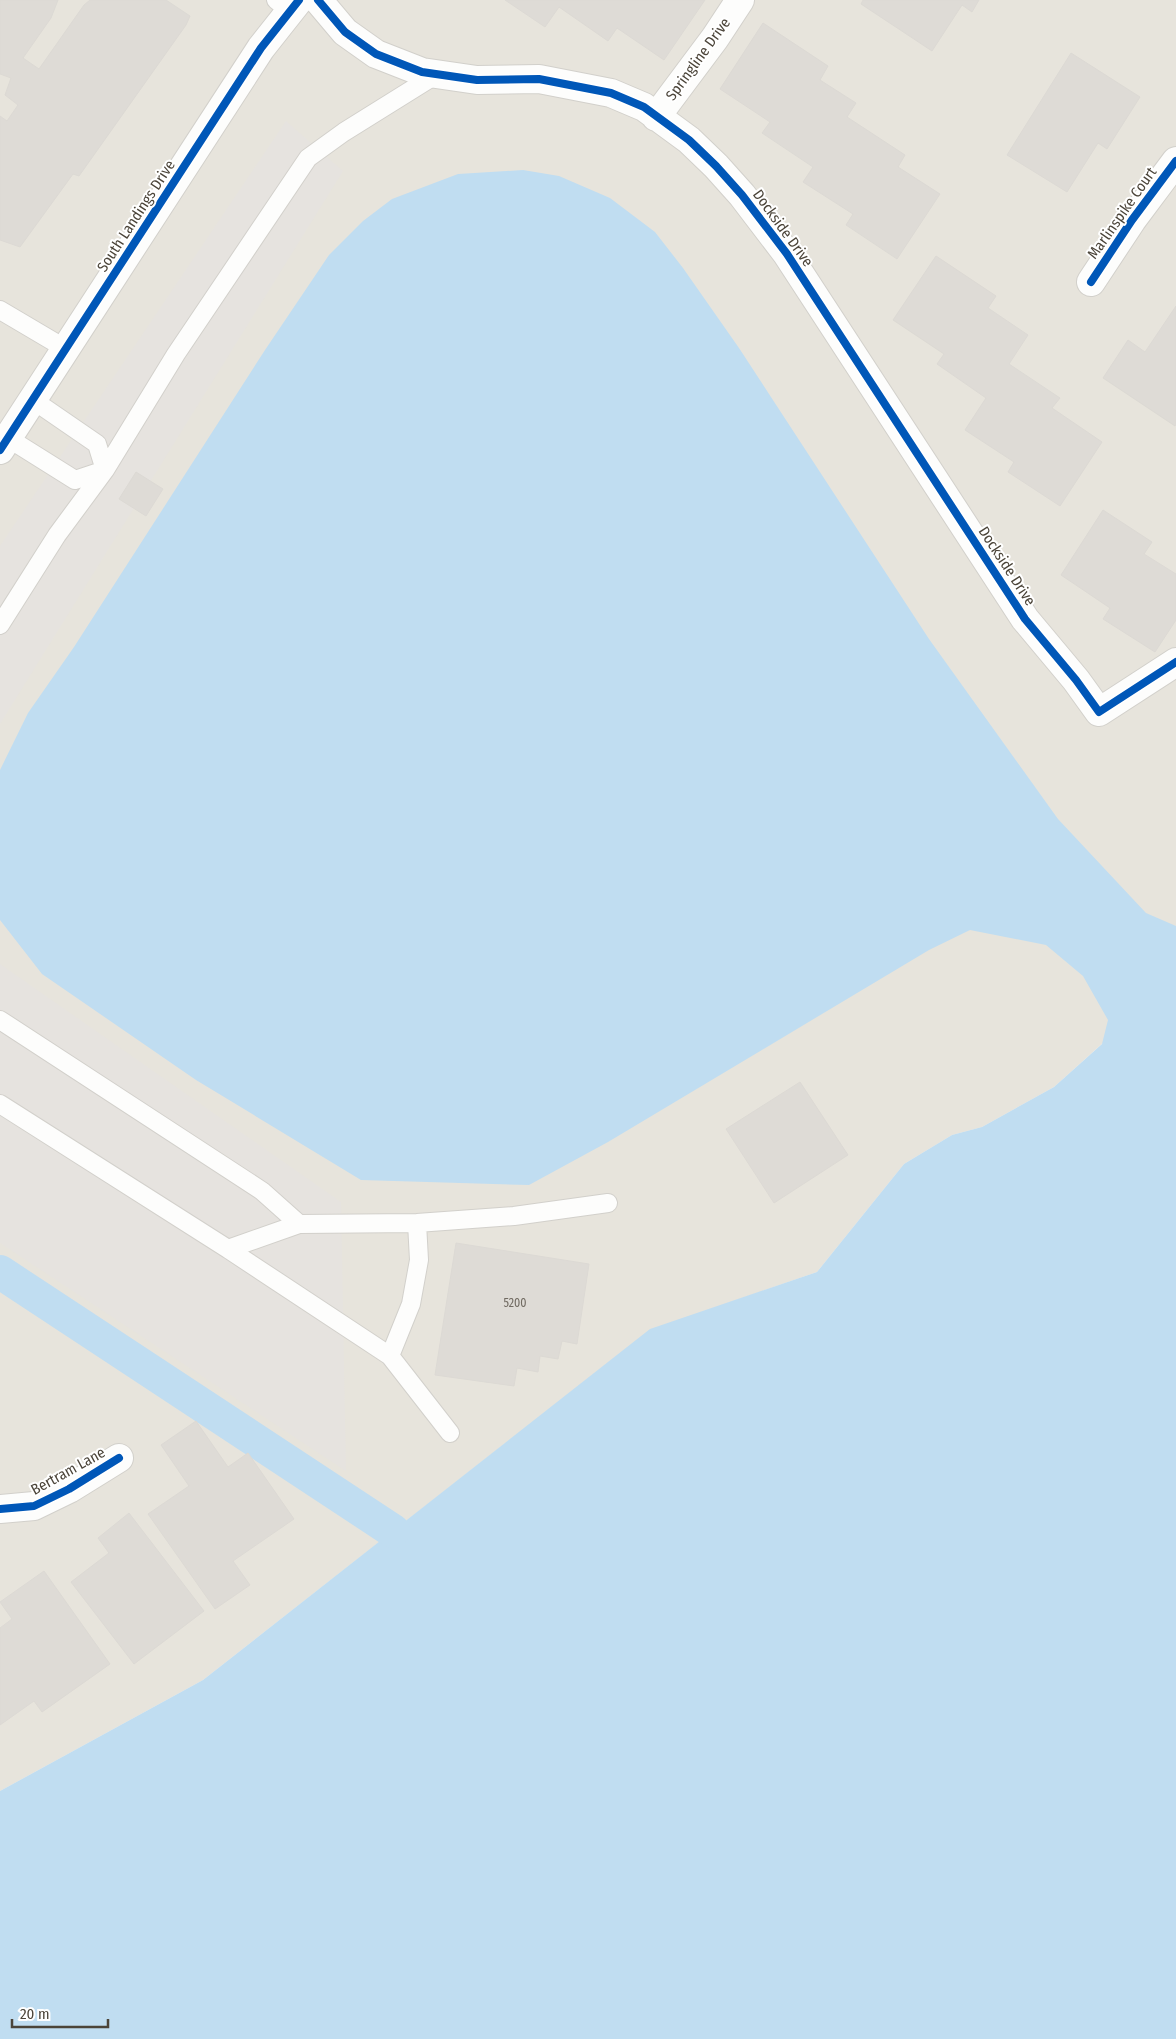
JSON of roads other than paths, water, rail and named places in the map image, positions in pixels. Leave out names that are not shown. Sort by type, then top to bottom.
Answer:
[{"type":"street","name":"Dockside Drive","points":[[318,0],[345,32],[376,54],[422,72],[477,80],[538,79],[611,93],[644,107],[689,140],[742,195],[787,254],[1025,619],[1076,680],[1099,712],[1176,662]]},
{"type":"street","name":"Springline Drive","points":[[656,117],[715,38],[740,0]]},
{"type":"street","name":"South Landings Drive","points":[[4,444],[288,4]]},
{"type":"street","name":"Marlinspike Court","points":[[1091,282],[1132,220],[1176,161]]},
{"type":"street","name":"Bertram Lane","points":[[0,1509],[34,1506],[69,1490],[118,1458]]},
{"type":"lane","points":[[0,626],[57,535],[105,470],[176,354],[308,158],[344,132],[437,74]]},
{"type":"lane","points":[[0,310],[66,349]]},
{"type":"lane","points":[[33,400],[97,444],[105,470]]},
{"type":"lane","points":[[4,444],[75,480],[105,470]]},
{"type":"lane","points":[[0,1020],[262,1191],[299,1224]]},
{"type":"lane","points":[[0,1104],[390,1356],[450,1433]]},
{"type":"lane","points":[[228,1250],[299,1224],[417,1223],[514,1216],[608,1203]]},
{"type":"lane","points":[[390,1356],[411,1304],[419,1260],[417,1223]]},
{"type":"water","points":[[523,170],[559,176],[610,198],[655,232],[683,268],[739,348],[929,639],[1058,819],[1146,913],[1176,926],[1176,2039],[0,2039],[0,1791],[203,1680],[650,1329],[817,1272],[904,1164],[952,1135],[982,1127],[1054,1087],[1102,1044],[1108,1020],[1083,976],[1046,945],[970,930],[929,950],[608,1142],[529,1185],[361,1180],[196,1080],[42,974],[0,920],[0,770],[28,713],[74,647],[265,350],[329,255],[363,221],[392,199],[458,174]]},
{"type":"waterway","points":[[0,1272],[393,1531]]}]
